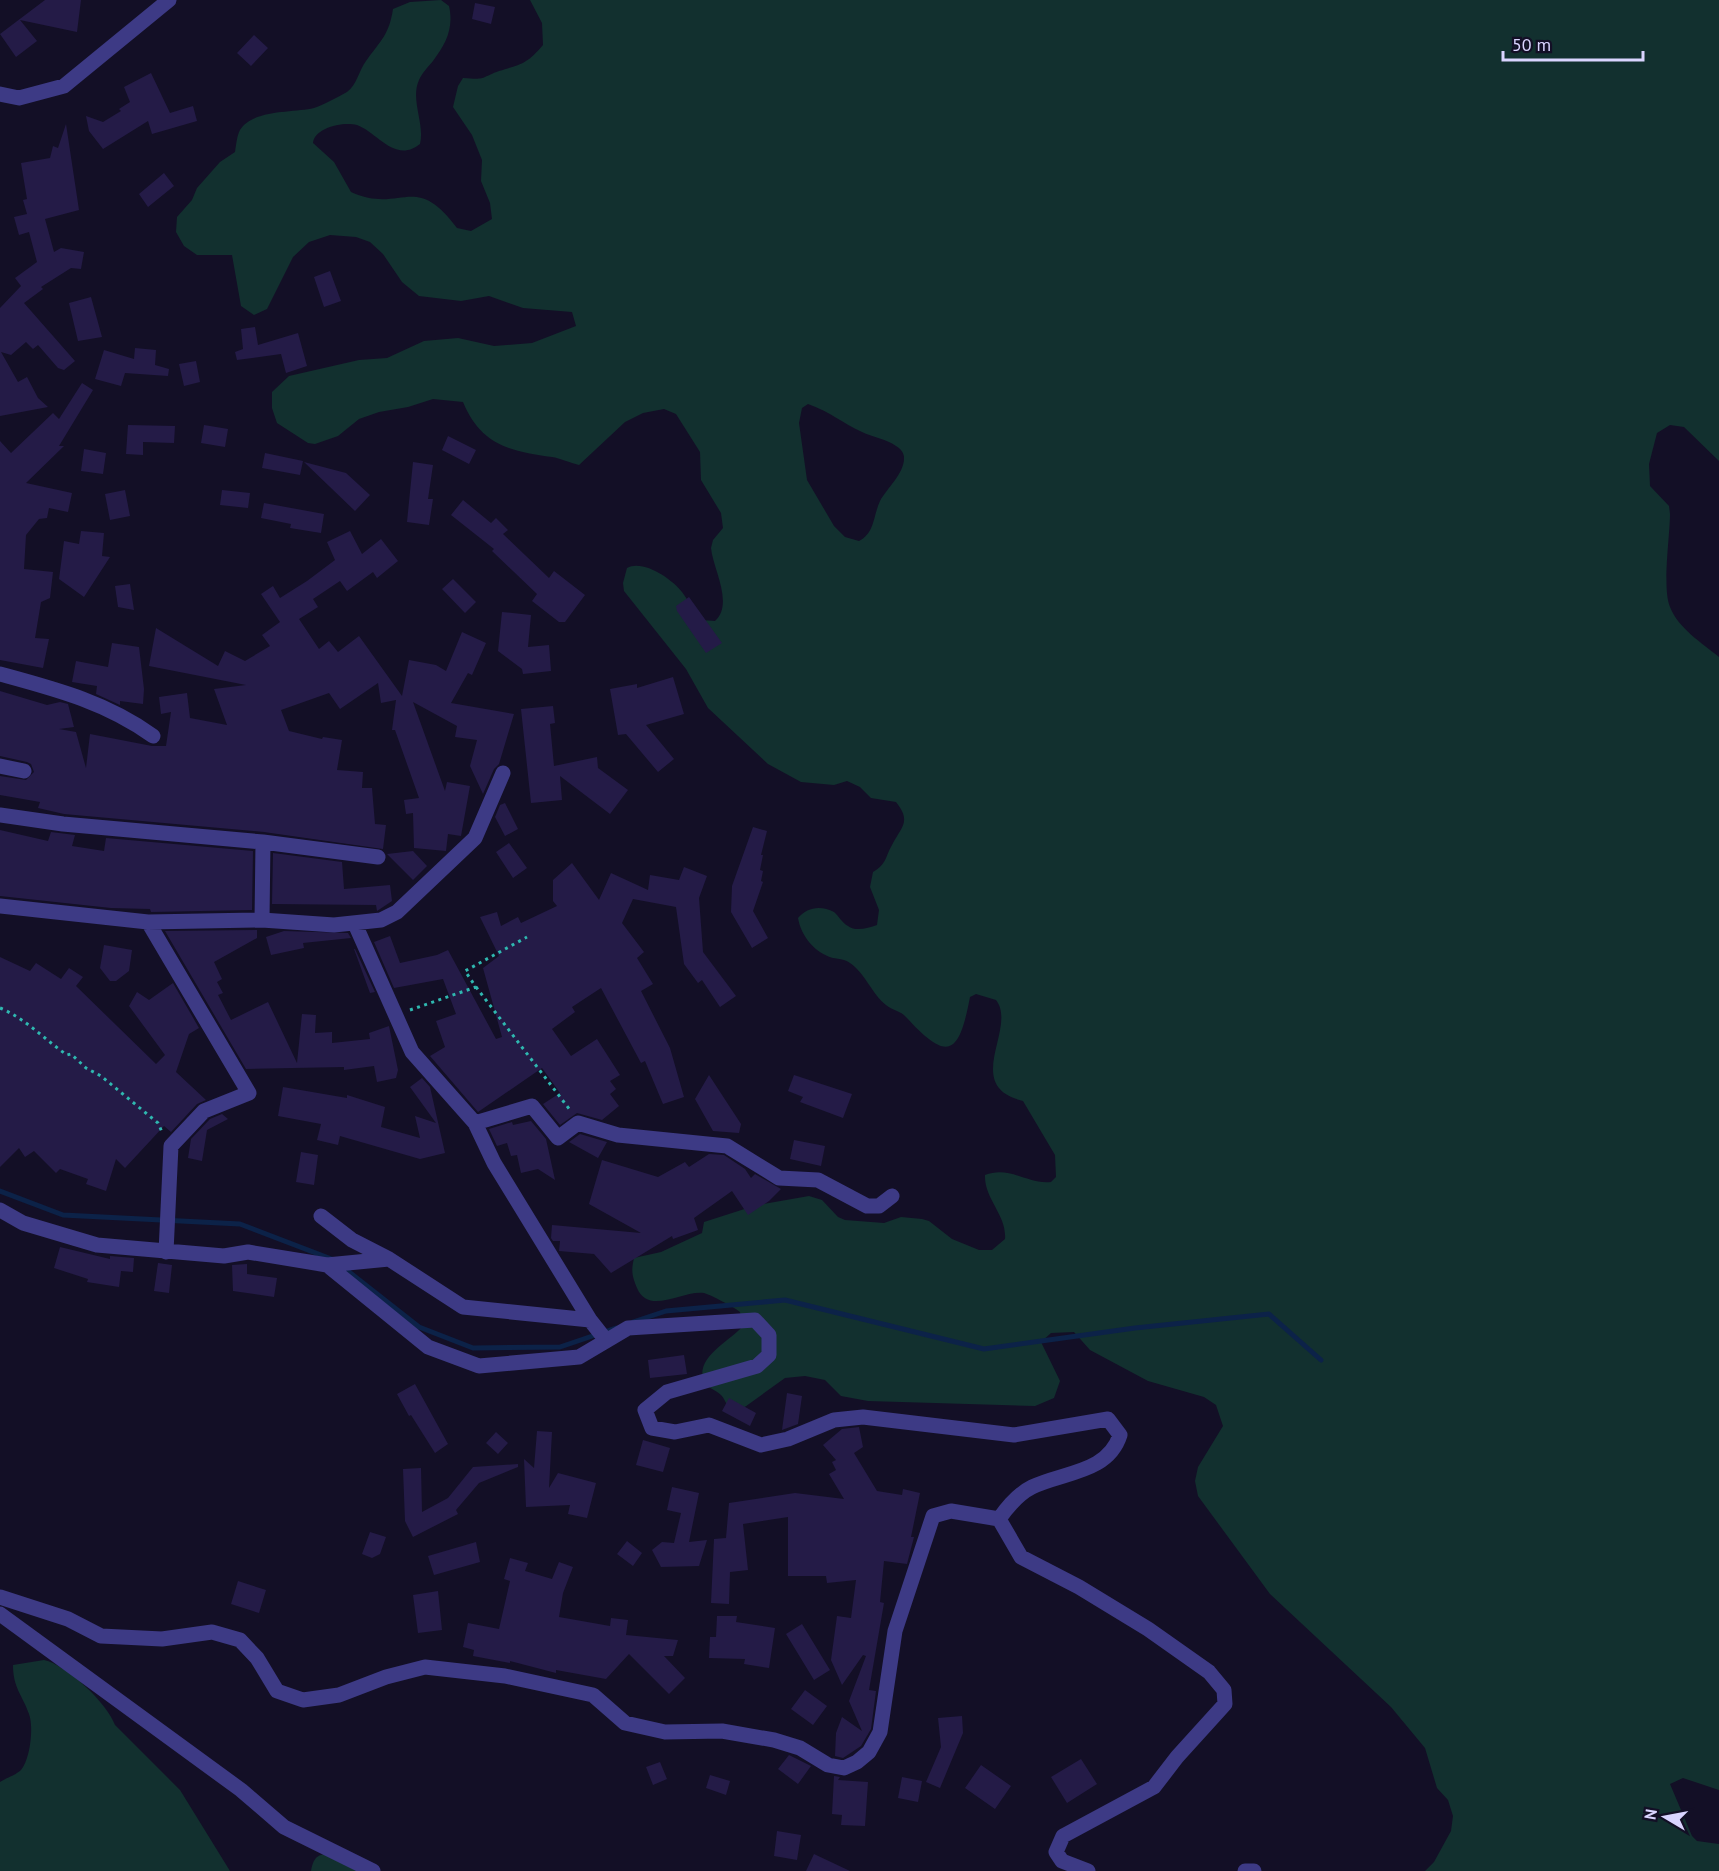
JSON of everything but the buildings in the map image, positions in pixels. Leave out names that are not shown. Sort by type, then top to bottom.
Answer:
[{"type":"street","points":[[0,94],[19,98],[64,86],[169,0]]},
{"type":"street","points":[[0,674],[63,692],[125,717],[153,736]]},
{"type":"street","points":[[0,766],[24,771]]},
{"type":"street","points":[[0,906],[148,922],[262,920],[355,924],[381,920],[396,912],[475,838],[503,773]]},
{"type":"street","points":[[0,815],[63,824],[263,842],[378,857]]},
{"type":"street","points":[[262,920],[263,842]]},
{"type":"street","points":[[148,922],[249,1093],[204,1111],[171,1146],[166,1252]]},
{"type":"street","points":[[355,924],[412,1052],[475,1123],[495,1163],[590,1320],[605,1339]]},
{"type":"street","points":[[475,1123],[532,1106],[558,1138],[578,1124],[618,1135],[727,1146],[779,1178],[818,1180],[867,1206],[879,1206],[892,1196]]},
{"type":"street","points":[[0,1210],[23,1223],[97,1245],[224,1256],[248,1252],[327,1265],[389,1259]]},
{"type":"street","points":[[321,1216],[352,1240],[389,1259],[463,1307],[590,1320]]},
{"type":"street","points":[[327,1265],[428,1347],[480,1366],[579,1357],[605,1339],[628,1328],[755,1320],[769,1335],[769,1355],[757,1366],[667,1392],[645,1410],[652,1428],[675,1432],[709,1425],[761,1445],[788,1439],[834,1420],[863,1418],[1014,1435],[1108,1419],[1120,1435],[1115,1451],[1098,1463],[1033,1487],[1014,1500],[999,1519]]},
{"type":"street","points":[[0,1597],[68,1619],[101,1636],[162,1639],[212,1632],[240,1640],[257,1658],[277,1691],[303,1700],[339,1695],[386,1677],[424,1667],[505,1676],[593,1695],[626,1723],[665,1732],[722,1731],[774,1740],[800,1748],[828,1766],[844,1768],[858,1762],[869,1752],[880,1732],[895,1631],[933,1516],[951,1511],[999,1519]]},
{"type":"street","points":[[999,1519],[1021,1557],[1079,1587],[1148,1629],[1209,1672],[1224,1690],[1225,1704],[1177,1757],[1154,1788],[1063,1836],[1056,1852],[1062,1861],[1088,1871]]},
{"type":"street","points":[[0,1614],[204,1762],[284,1827],[373,1871]]},
{"type":"street","points":[[1245,1871],[1254,1871]]},
{"type":"path","points":[[527,937],[465,971],[562,1097],[578,1124]]},
{"type":"path","points":[[394,1015],[476,987]]},
{"type":"path","points":[[0,1008],[31,1025],[48,1041],[67,1055],[71,1054],[86,1068],[101,1076],[129,1102],[137,1105],[158,1122],[171,1146]]},
{"type":"green space","points":[[441,0],[449,6],[450,14],[450,29],[445,42],[422,75],[417,88],[421,128],[420,144],[411,149],[394,149],[364,129],[351,124],[337,125],[318,133],[313,143],[334,162],[351,192],[368,198],[418,197],[429,201],[442,211],[457,228],[471,231],[492,219],[490,203],[481,181],[482,160],[472,135],[453,107],[458,86],[463,78],[483,78],[523,63],[543,45],[542,23],[530,0],[1719,0],[1719,461],[1684,427],[1670,425],[1657,433],[1649,464],[1650,486],[1669,506],[1666,575],[1670,607],[1679,622],[1719,657],[1719,1790],[1683,1778],[1670,1784],[1692,1836],[1697,1841],[1719,1844],[1719,1871],[1425,1871],[1434,1862],[1451,1831],[1453,1816],[1448,1800],[1437,1788],[1425,1748],[1391,1707],[1270,1594],[1198,1496],[1195,1481],[1198,1467],[1223,1426],[1216,1405],[1204,1397],[1148,1381],[1090,1350],[1074,1332],[1051,1333],[1041,1342],[1060,1381],[1054,1398],[1035,1406],[868,1401],[841,1396],[825,1380],[805,1376],[785,1378],[742,1409],[728,1407],[721,1395],[704,1382],[703,1371],[705,1363],[716,1349],[742,1327],[740,1312],[704,1293],[658,1301],[642,1296],[633,1277],[634,1258],[661,1252],[702,1233],[704,1222],[757,1205],[809,1196],[822,1200],[838,1217],[845,1220],[884,1223],[901,1217],[922,1219],[929,1221],[952,1239],[979,1250],[992,1250],[1005,1239],[1005,1230],[988,1192],[985,1175],[1003,1172],[1034,1181],[1051,1182],[1056,1177],[1055,1155],[1023,1101],[1005,1094],[996,1083],[993,1070],[994,1055],[1001,1025],[1001,1012],[996,1000],[976,994],[970,997],[966,1016],[956,1041],[950,1046],[942,1046],[920,1032],[904,1015],[886,1005],[855,967],[846,961],[826,956],[820,952],[802,931],[798,918],[814,908],[824,908],[834,912],[851,928],[862,929],[877,925],[879,910],[870,887],[873,872],[883,863],[903,824],[903,815],[896,802],[871,798],[860,787],[847,781],[834,785],[801,782],[768,764],[708,708],[686,669],[624,591],[623,583],[627,568],[641,566],[664,576],[677,587],[701,620],[715,621],[723,605],[721,586],[711,548],[713,540],[723,528],[721,513],[701,480],[700,452],[676,414],[664,409],[643,413],[625,422],[579,465],[522,452],[498,443],[478,428],[463,402],[433,399],[408,407],[379,412],[359,419],[338,436],[315,444],[308,443],[277,423],[272,408],[272,392],[289,376],[359,360],[387,358],[424,341],[458,338],[494,346],[532,343],[576,326],[572,312],[523,308],[489,296],[461,301],[419,296],[402,282],[383,254],[370,242],[356,237],[330,235],[309,242],[293,257],[267,309],[254,315],[241,306],[232,255],[197,255],[184,246],[176,232],[177,217],[192,200],[197,188],[220,162],[235,152],[239,132],[246,123],[264,115],[314,108],[347,92],[384,37],[393,9],[410,2]],"holes":[[[808,404],[862,432],[892,444],[899,448],[904,457],[902,469],[880,501],[871,529],[859,541],[845,537],[834,526],[807,480],[799,423],[802,408]]]},
{"type":"green space","points":[[44,1660],[64,1669],[85,1686],[104,1706],[115,1725],[180,1790],[230,1871],[0,1871],[0,1782],[21,1770],[29,1751],[31,1735],[29,1714],[16,1685],[13,1665]]},
{"type":"green space","points":[[334,1853],[362,1871],[311,1871],[318,1856]]},
{"type":"waterway","points":[[0,1191],[63,1215],[240,1224],[334,1260]]},
{"type":"waterway","points":[[344,1268],[419,1327],[473,1348],[560,1347],[616,1328]]},
{"type":"waterway","points":[[633,1322],[666,1311],[785,1300],[984,1349],[1135,1328],[1269,1314],[1321,1360]]}]
